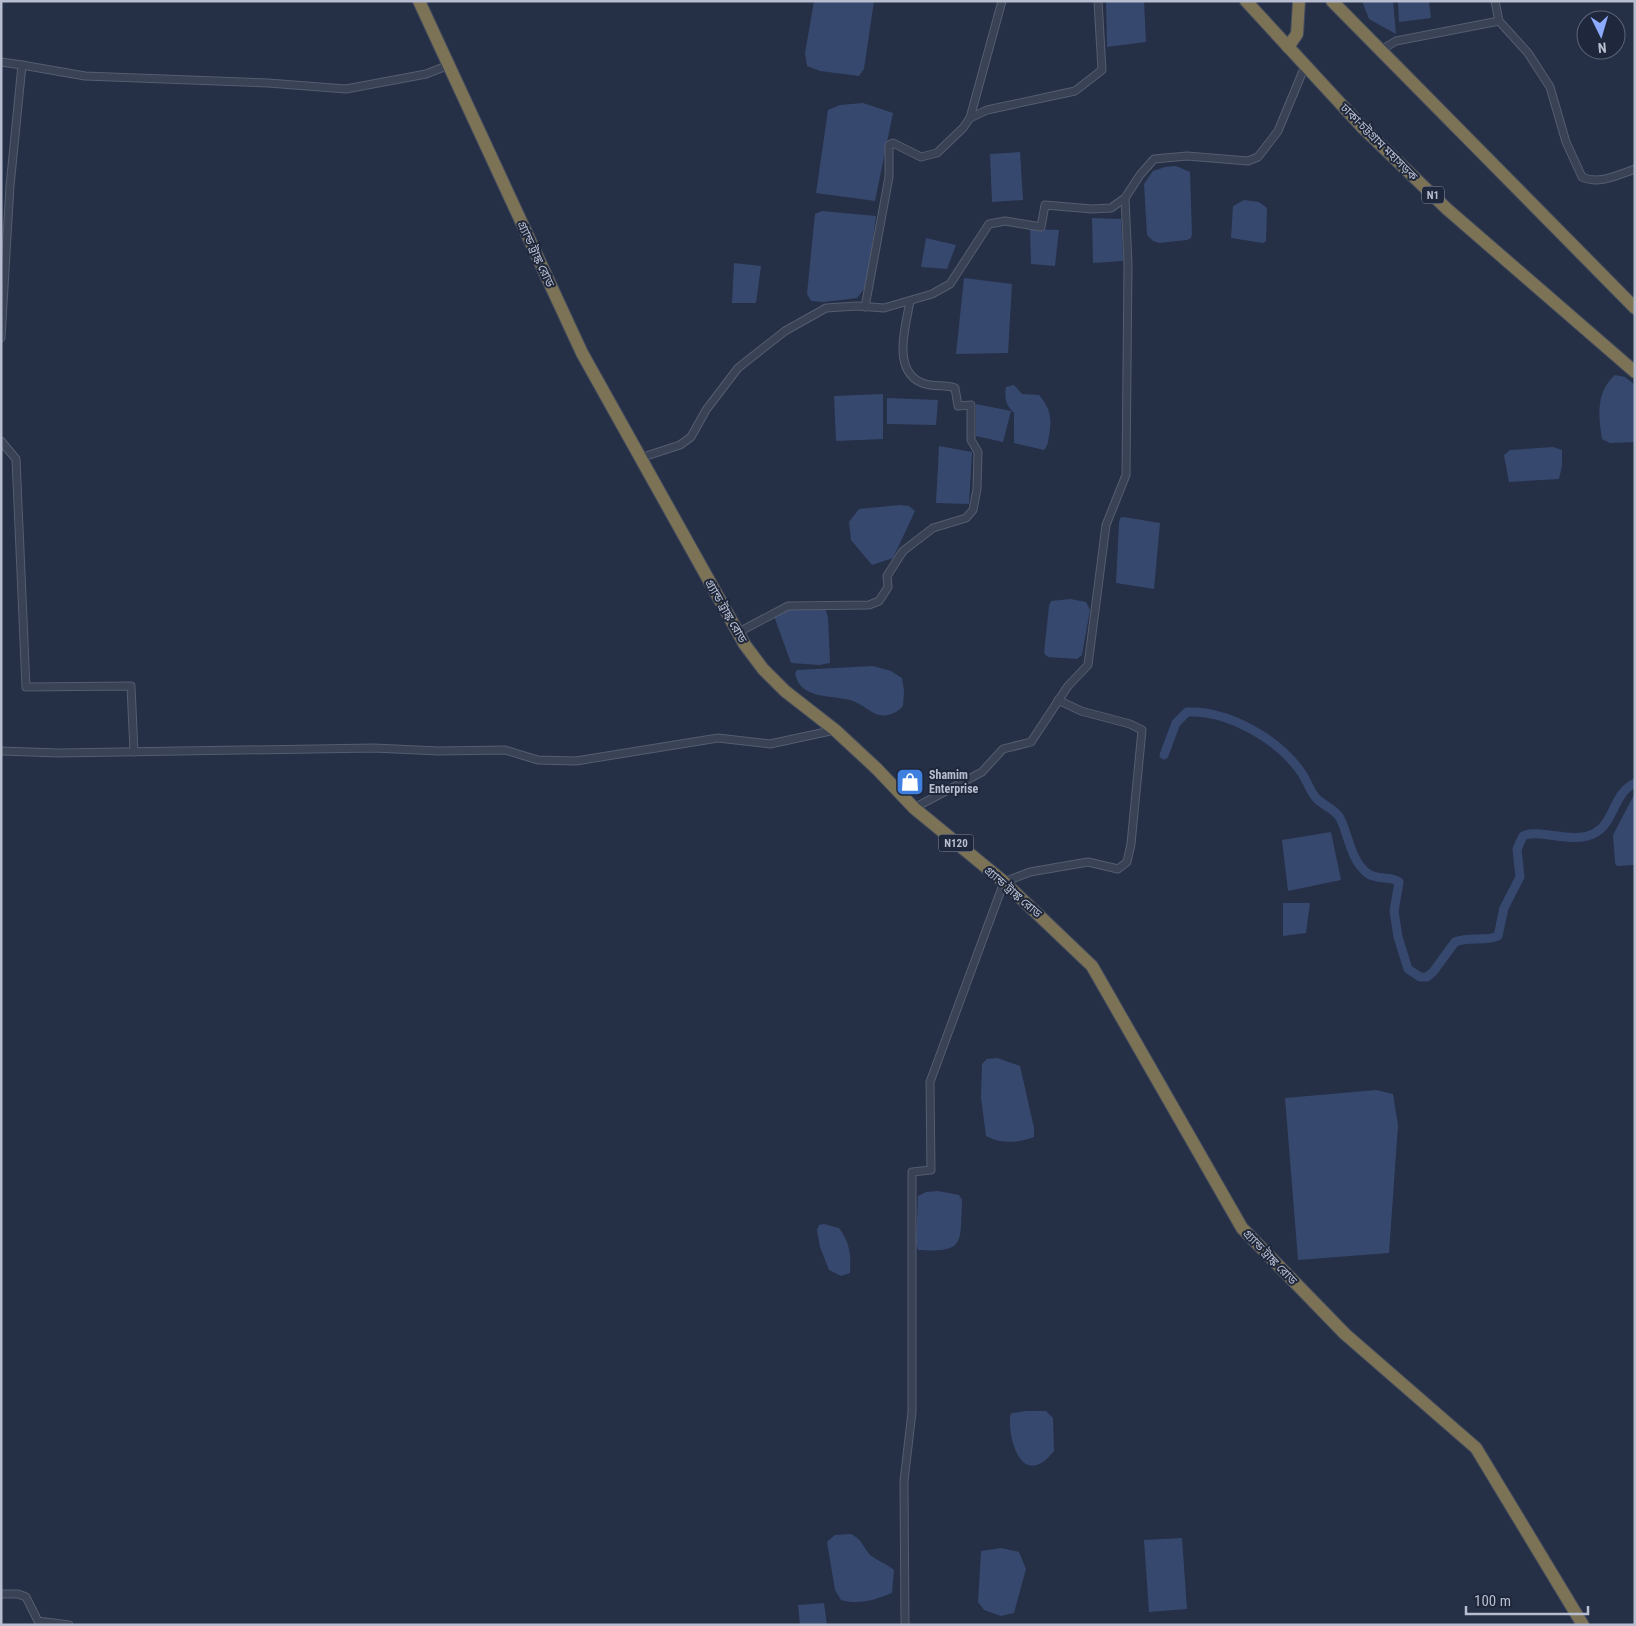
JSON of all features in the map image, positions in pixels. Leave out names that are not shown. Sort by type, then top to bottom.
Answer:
[{"type":"highway","name":"গ্র্যান্ড ট্রাঙ্ক রোড","points":[[419,1],[582,354],[736,633],[763,669],[785,691],[835,730],[877,768],[914,808],[1004,882],[1092,966],[1242,1228],[1345,1334],[1476,1448],[1583,1625]]},
{"type":"highway","name":"ঢাকা-চট্টগ্রাম মহাসড়ক","points":[[1246,1],[1363,128],[1447,209],[1635,372]]},
{"type":"highway","points":[[1288,47],[1297,34],[1299,1]]},
{"type":"highway","points":[[1332,1],[1634,308]]},
{"type":"street","points":[[866,307],[889,177],[889,146],[893,143],[921,157],[937,153],[963,128],[970,118],[1002,1]]},
{"type":"street","points":[[970,118],[994,108],[1075,90],[1102,70],[1098,1]]},
{"type":"street","points":[[1495,1],[1499,21],[1528,53],[1550,87],[1566,142],[1582,177],[1590,181],[1601,180],[1635,170]]},
{"type":"street","points":[[1381,50],[1396,41],[1499,21]]},
{"type":"street","points":[[1,62],[85,76],[268,83],[346,89],[426,74],[449,65]]},
{"type":"street","points":[[1,338],[10,186],[22,65]]},
{"type":"street","points":[[640,458],[680,445],[691,437],[706,410],[738,368],[785,331],[826,308],[884,308],[932,294],[950,284],[989,224],[1005,221],[1041,227],[1045,205],[1092,209],[1111,208],[1125,198],[1140,175],[1154,159],[1187,156],[1248,161],[1258,157],[1278,131],[1306,66]]},
{"type":"street","points":[[914,808],[982,772],[1003,749],[1030,742],[1058,700],[1088,665],[1106,525],[1126,475],[1128,264],[1125,198]]},
{"type":"street","points":[[736,633],[788,606],[869,605],[879,601],[888,587],[887,576],[903,551],[933,528],[966,518],[973,510],[977,489],[978,452],[971,440],[971,405],[958,406],[955,388],[921,383],[910,374],[904,361],[903,342],[910,301]]},
{"type":"street","points":[[1,442],[16,458],[26,687],[131,686],[134,752]]},
{"type":"street","points":[[905,1625],[904,1481],[912,1412],[912,1172],[931,1170],[930,1082],[1004,882],[1030,872],[1088,862],[1118,869],[1126,862],[1131,844],[1142,730],[1130,724],[1081,711],[1058,700]]},
{"type":"street","points":[[1,751],[134,752],[374,748],[439,751],[506,750],[538,760],[576,761],[718,738],[770,744],[835,730]]},
{"type":"street","points":[[1,1594],[18,1594],[26,1597],[38,1620],[69,1625]]},
{"type":"water","points":[[814,1],[874,1],[864,69],[859,76],[820,71],[807,66],[805,53]]},
{"type":"water","points":[[1106,1],[1144,1],[1146,42],[1107,47]]},
{"type":"water","points":[[1362,1],[1393,1],[1396,34],[1369,19]]},
{"type":"water","points":[[1398,1],[1429,1],[1431,18],[1399,22]]},
{"type":"water","points":[[863,103],[893,113],[875,201],[816,193],[828,110],[840,105]]},
{"type":"water","points":[[1020,152],[1023,200],[992,202],[990,154]]},
{"type":"water","points":[[1176,166],[1190,172],[1192,234],[1191,238],[1187,240],[1159,243],[1153,241],[1147,235],[1144,184],[1153,171]]},
{"type":"water","points":[[1244,200],[1259,202],[1267,208],[1266,241],[1263,243],[1231,238],[1233,206]]},
{"type":"water","points":[[822,211],[876,216],[867,285],[857,298],[824,302],[811,301],[807,294],[815,214]]},
{"type":"water","points":[[1092,218],[1121,219],[1123,261],[1093,263]]},
{"type":"water","points":[[1030,229],[1059,230],[1055,266],[1031,264]]},
{"type":"water","points":[[926,238],[956,245],[947,269],[921,267]]},
{"type":"water","points":[[734,263],[761,266],[756,303],[732,303]]},
{"type":"water","points":[[964,278],[1012,284],[1008,353],[956,354]]},
{"type":"water","points":[[1615,375],[1625,377],[1635,385],[1635,442],[1610,443],[1602,439],[1599,413],[1601,396]]},
{"type":"water","points":[[1014,385],[1022,394],[1039,395],[1048,410],[1050,430],[1048,443],[1044,450],[1014,443],[1014,413],[1006,402],[1005,395],[1006,387]]},
{"type":"water","points":[[883,394],[883,439],[836,441],[834,396]]},
{"type":"water","points":[[887,398],[938,400],[936,425],[887,424]]},
{"type":"water","points":[[976,404],[1011,411],[1003,442],[976,436]]},
{"type":"water","points":[[939,446],[972,452],[969,504],[936,503]]},
{"type":"water","points":[[1553,447],[1562,450],[1562,466],[1559,479],[1509,482],[1504,455],[1510,450]]},
{"type":"water","points":[[900,505],[909,506],[915,511],[893,558],[872,565],[851,540],[849,522],[859,509]]},
{"type":"water","points":[[1120,518],[1160,523],[1154,589],[1116,583],[1119,523]]},
{"type":"water","points":[[1070,599],[1086,602],[1090,610],[1082,655],[1077,659],[1048,657],[1044,653],[1049,606],[1051,601]]},
{"type":"water","points":[[825,608],[828,617],[830,663],[819,665],[791,663],[774,616],[788,609]]},
{"type":"water","points":[[873,666],[891,671],[902,678],[904,690],[903,706],[893,714],[879,715],[853,701],[810,692],[798,682],[795,673],[797,670]]},
{"type":"water","points":[[1635,793],[1635,865],[1617,866],[1615,863],[1613,835]]},
{"type":"water","points":[[1331,832],[1341,880],[1288,891],[1282,840]]},
{"type":"water","points":[[1283,903],[1310,903],[1306,933],[1283,936]]},
{"type":"water","points":[[997,1058],[1020,1066],[1034,1128],[1034,1137],[1010,1142],[991,1139],[986,1136],[981,1098],[982,1064],[987,1059]]},
{"type":"water","points":[[1376,1090],[1393,1094],[1398,1125],[1389,1253],[1298,1260],[1285,1098]]},
{"type":"water","points":[[938,1191],[959,1195],[962,1200],[960,1236],[952,1247],[945,1250],[918,1250],[916,1243],[918,1196],[926,1192]]},
{"type":"water","points":[[824,1224],[839,1228],[846,1239],[850,1254],[850,1273],[841,1276],[829,1270],[820,1247],[817,1230],[819,1225]]},
{"type":"water","points":[[1046,1411],[1053,1418],[1054,1451],[1043,1462],[1034,1466],[1026,1464],[1020,1458],[1015,1449],[1010,1427],[1010,1416],[1012,1413]]},
{"type":"water","points":[[851,1534],[859,1539],[873,1557],[894,1570],[892,1593],[867,1601],[841,1600],[835,1590],[827,1542],[835,1535]]},
{"type":"water","points":[[1182,1538],[1187,1609],[1149,1612],[1144,1540]]},
{"type":"water","points":[[1001,1548],[1019,1552],[1026,1569],[1014,1613],[1001,1616],[984,1610],[978,1602],[981,1551]]},
{"type":"water","points":[[824,1603],[827,1625],[800,1625],[798,1605]]},
{"type":"waterway","points":[[1164,755],[1176,723],[1187,712],[1203,713],[1235,721],[1266,738],[1279,748],[1301,772],[1317,799],[1338,815],[1353,854],[1361,867],[1371,875],[1399,882],[1394,911],[1398,937],[1408,969],[1420,977],[1427,977],[1433,972],[1455,942],[1466,939],[1488,939],[1498,936],[1504,908],[1520,877],[1517,849],[1523,836],[1538,834],[1577,837],[1595,833],[1607,822],[1622,793],[1635,783]]},
{"type":"place","name":"Shamim Enterprise","points":[[910,782]]}]
